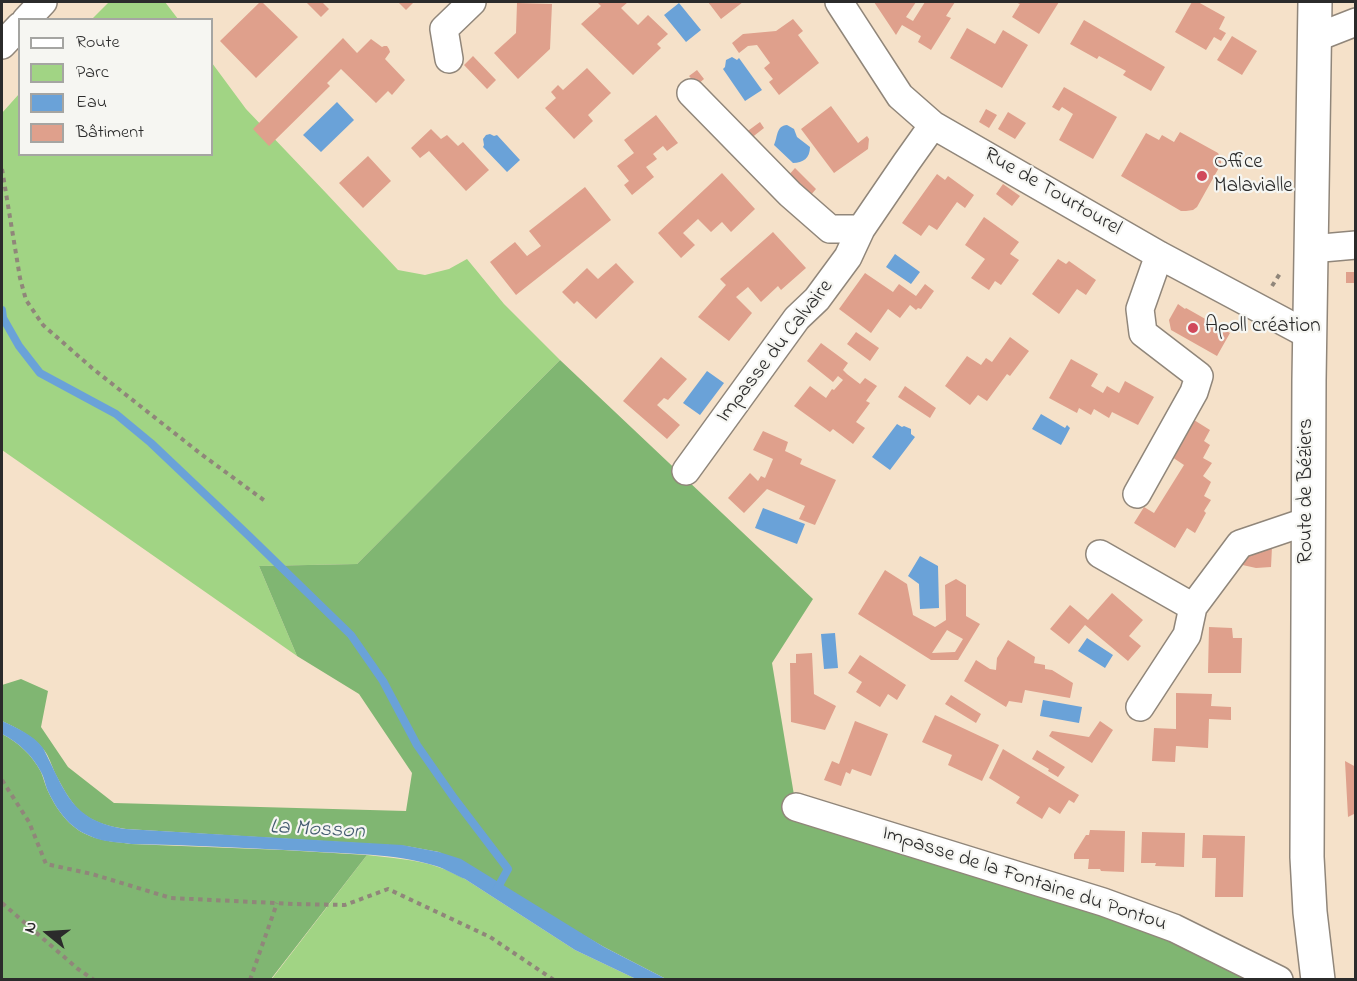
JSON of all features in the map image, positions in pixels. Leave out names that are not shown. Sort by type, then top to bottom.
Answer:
[{"type":"main road","name":"Route de Béziers","points":[[1315,2],[1306,857],[1318,980]]},
{"type":"street","points":[[28,18],[43,2]]},
{"type":"street","points":[[449,59],[444,29],[472,2]]},
{"type":"street","name":"Rue de Tourtourel","points":[[839,2],[900,96],[933,125],[1159,255],[1310,334]]},
{"type":"street","points":[[1315,38],[1356,21]]},
{"type":"street","points":[[2,45],[18,28]]},
{"type":"street","points":[[691,93],[790,194],[830,229],[861,229]]},
{"type":"street","name":"Impasse du Calvaire","points":[[686,471],[797,318],[817,300],[848,257],[861,229],[933,125]]},
{"type":"street","points":[[1311,249],[1356,245]]},
{"type":"street","points":[[1137,494],[1194,392],[1199,376],[1143,333],[1140,309],[1159,255]]},
{"type":"street","points":[[1140,707],[1186,635],[1193,607],[1240,544],[1308,520]]},
{"type":"street","points":[[1100,554],[1193,607]]},
{"type":"street","name":"Impasse de la Fontaine du Pontou","points":[[796,807],[1102,902],[1174,928],[1279,980]]},
{"type":"path","points":[[2,170],[20,278],[26,300],[43,325],[110,382],[265,501]]},
{"type":"path","points":[[2,780],[29,822],[46,864],[92,874],[171,898],[345,905],[388,889],[490,937],[554,980]]},
{"type":"path","points":[[2,903],[78,969],[94,980]]},
{"type":"path","points":[[250,980],[277,903]]},
{"type":"green space","points":[[109,2],[165,2],[177,18],[93,18]]},
{"type":"green space","points":[[213,64],[246,109],[398,270],[425,275],[449,269],[467,259],[504,304],[560,360],[357,564],[259,566],[297,656],[2,450],[2,113],[18,95],[18,156],[213,156]]},
{"type":"green space","points":[[560,360],[813,599],[772,663],[796,807],[1170,935],[1260,979],[666,979],[604,947],[439,852],[406,846],[126,829],[100,823],[82,813],[75,806],[62,787],[40,745],[2,721],[2,685],[21,679],[48,691],[41,727],[68,767],[114,803],[406,811],[412,773],[359,694],[297,656],[259,566],[357,564]]},
{"type":"green space","points":[[2,734],[19,745],[33,760],[64,817],[82,833],[95,838],[131,844],[367,855],[271,979],[2,979]]},
{"type":"green space","points":[[367,855],[421,862],[449,871],[575,950],[636,979],[271,980]]},
{"type":"water","points":[[679,3],[701,30],[686,42],[664,15]]},
{"type":"water","points":[[732,57],[737,60],[739,58],[762,90],[745,101],[723,69],[726,60]]},
{"type":"water","points":[[337,102],[354,120],[321,152],[303,135]]},
{"type":"water","points":[[787,125],[794,129],[797,137],[810,147],[807,157],[800,162],[793,163],[774,145],[779,129]]},
{"type":"water","points":[[490,134],[497,135],[520,160],[507,172],[483,147],[483,139]]},
{"type":"water","points":[[895,254],[920,272],[911,284],[886,267]]},
{"type":"water","points":[[707,371],[724,383],[700,415],[683,403]]},
{"type":"water","points":[[1041,414],[1065,428],[1067,425],[1070,428],[1061,445],[1032,429]]},
{"type":"water","points":[[897,424],[911,429],[911,434],[915,437],[890,470],[872,457]]},
{"type":"water","points":[[763,508],[805,524],[797,544],[755,528]]},
{"type":"water","points":[[920,556],[938,566],[939,608],[920,609],[919,584],[908,576]]},
{"type":"water","points":[[835,633],[838,668],[824,669],[821,634]]},
{"type":"water","points":[[1087,638],[1113,655],[1105,668],[1078,651]]},
{"type":"water","points":[[1043,700],[1082,707],[1079,723],[1040,716]]},
{"type":"water","points":[[2,721],[39,743],[72,802],[93,819],[108,825],[126,829],[402,845],[439,852],[461,859],[604,947],[666,979],[636,979],[575,950],[465,879],[440,867],[420,862],[370,855],[131,844],[105,841],[82,833],[59,811],[42,774],[29,755],[14,741],[2,734]]},
{"type":"building","points":[[260,2],[298,37],[256,78],[220,41]]},
{"type":"building","points":[[306,2],[325,2],[323,3],[329,9],[321,17]]},
{"type":"building","points":[[398,2],[414,2],[406,10]]},
{"type":"building","points":[[597,2],[628,2],[621,8],[638,25],[648,15],[668,34],[657,44],[661,48],[633,75],[581,24],[601,6]]},
{"type":"building","points":[[708,2],[743,2],[721,19]]},
{"type":"building","points":[[874,2],[916,2],[906,17],[913,21],[925,2],[955,2],[946,16],[951,18],[931,50],[918,42],[921,36],[902,25],[896,35]]},
{"type":"building","points":[[1015,2],[1059,2],[1039,34],[1012,17],[1020,4]]},
{"type":"building","points":[[1192,2],[1198,2],[1225,17],[1219,29],[1226,33],[1221,41],[1214,37],[1206,50],[1175,32]]},
{"type":"building","points":[[517,3],[552,4],[550,49],[518,79],[494,53],[516,33]]},
{"type":"building","points":[[793,19],[803,31],[798,35],[819,63],[779,95],[769,82],[773,79],[764,68],[770,63],[757,45],[748,46],[739,53],[732,43],[743,34],[776,31]]},
{"type":"building","points":[[1084,20],[1165,67],[1151,91],[1123,75],[1126,71],[1070,44]]},
{"type":"building","points":[[967,28],[995,44],[1003,30],[1028,45],[1002,88],[950,58]]},
{"type":"building","points":[[1232,36],[1257,51],[1242,75],[1217,60]]},
{"type":"building","points":[[343,38],[357,53],[371,39],[382,47],[387,46],[390,52],[385,59],[405,80],[392,95],[388,91],[376,103],[341,69],[327,83],[330,86],[269,146],[253,129]]},
{"type":"building","points":[[473,56],[496,80],[487,89],[464,65]]},
{"type":"building","points":[[587,68],[611,93],[588,115],[593,121],[574,139],[545,108],[556,98],[551,92],[558,85],[563,90]]},
{"type":"building","points":[[697,70],[704,79],[697,85],[689,76]]},
{"type":"building","points":[[1064,87],[1117,117],[1093,159],[1059,140],[1073,114],[1062,107],[1059,111],[1052,107]]},
{"type":"building","points":[[831,106],[858,143],[867,136],[869,139],[868,149],[834,173],[801,129]]},
{"type":"building","points":[[986,109],[997,115],[989,128],[979,122]]},
{"type":"building","points":[[1008,112],[1026,123],[1015,139],[998,129]]},
{"type":"building","points":[[656,115],[678,143],[667,151],[663,146],[653,154],[657,159],[646,167],[654,177],[632,195],[624,185],[629,181],[617,166],[634,153],[624,140]]},
{"type":"building","points":[[760,122],[764,128],[750,139],[745,133]]},
{"type":"building","points":[[431,129],[441,139],[447,135],[458,146],[463,142],[489,170],[466,191],[429,151],[420,158],[411,148]]},
{"type":"building","points":[[1180,132],[1218,153],[1221,158],[1221,164],[1197,207],[1186,211],[1181,211],[1121,176],[1146,133],[1159,140],[1162,135],[1174,142]]},
{"type":"building","points":[[368,156],[391,181],[363,208],[339,183]]},
{"type":"building","points":[[795,168],[816,189],[810,196],[788,176]]},
{"type":"building","points":[[722,173],[755,209],[731,232],[722,222],[711,232],[698,219],[683,233],[695,245],[681,258],[658,233]]},
{"type":"building","points":[[937,174],[945,180],[948,176],[974,195],[965,208],[957,202],[937,230],[929,225],[921,236],[902,223]]},
{"type":"building","points":[[1003,184],[1020,196],[1012,206],[996,194]]},
{"type":"building","points":[[585,187],[611,220],[516,295],[490,262],[515,242],[527,256],[541,246],[529,231]]},
{"type":"building","points":[[984,217],[1019,242],[1010,254],[1019,260],[1001,285],[995,281],[989,290],[971,278],[985,259],[965,245]]},
{"type":"building","points":[[773,232],[806,268],[781,290],[778,286],[761,302],[748,287],[736,297],[752,313],[729,341],[698,317],[726,285],[720,279]]},
{"type":"building","points":[[1058,259],[1066,264],[1069,261],[1096,280],[1086,295],[1077,289],[1059,314],[1032,294]]},
{"type":"building","points":[[616,263],[634,282],[596,319],[577,301],[574,304],[562,292],[587,268],[598,279]]},
{"type":"building","points":[[1346,272],[1354,272],[1355,283],[1346,283]]},
{"type":"building","points":[[865,273],[893,292],[899,284],[916,296],[925,284],[934,291],[921,309],[916,310],[910,305],[900,318],[888,309],[871,333],[839,309]]},
{"type":"building","points":[[1178,304],[1230,333],[1217,356],[1171,330],[1169,320]]},
{"type":"building","points":[[856,332],[879,348],[870,361],[847,344]]},
{"type":"building","points":[[1010,337],[1029,351],[1010,376],[1007,374],[987,401],[978,395],[970,405],[945,386],[967,356],[981,365],[986,358],[992,362]]},
{"type":"building","points":[[821,343],[848,363],[843,370],[860,384],[865,378],[877,386],[866,401],[870,403],[856,422],[865,428],[853,444],[833,429],[830,432],[794,406],[810,386],[826,398],[832,389],[834,390],[843,380],[838,376],[833,382],[807,361]]},
{"type":"building","points":[[661,357],[687,379],[668,400],[664,398],[657,405],[680,425],[667,439],[623,401]]},
{"type":"building","points":[[1071,359],[1098,374],[1091,386],[1103,393],[1107,386],[1119,393],[1125,381],[1154,397],[1138,425],[1112,412],[1109,418],[1094,409],[1091,415],[1079,408],[1077,413],[1049,398]]},
{"type":"building","points":[[905,386],[936,408],[930,418],[898,397]]},
{"type":"building","points":[[1194,420],[1210,430],[1204,441],[1210,445],[1203,458],[1212,463],[1203,476],[1211,482],[1204,496],[1211,500],[1195,533],[1187,528],[1175,548],[1134,523],[1144,507],[1154,513],[1184,465],[1172,457]]},
{"type":"building","points":[[763,431],[788,442],[785,451],[802,459],[800,464],[836,480],[815,525],[799,519],[805,506],[767,489],[744,513],[728,498],[750,473],[758,481],[761,476],[765,478],[773,459],[753,450]]},
{"type":"building","points":[[1249,547],[1272,547],[1271,567],[1256,568],[1238,564]]},
{"type":"building","points":[[885,570],[907,584],[913,615],[935,627],[946,620],[945,585],[956,579],[966,585],[966,616],[980,624],[958,660],[931,660],[858,614]],"holes":[[[947,630],[963,639],[955,652],[932,653]]]},
{"type":"building","points":[[1112,593],[1143,620],[1129,636],[1141,646],[1128,661],[1085,625],[1069,644],[1050,629],[1070,605],[1088,620]]},
{"type":"building","points":[[1209,627],[1232,628],[1233,638],[1242,638],[1241,673],[1208,673]]},
{"type":"building","points":[[1008,640],[1035,657],[1034,663],[1045,665],[1045,669],[1052,670],[1073,683],[1070,698],[1025,690],[1022,703],[1009,701],[1006,707],[964,681],[976,660],[996,670],[997,658]]},
{"type":"building","points":[[812,653],[814,694],[836,706],[825,730],[791,722],[790,663],[796,663],[796,654]]},
{"type":"building","points":[[860,655],[906,685],[897,700],[888,694],[880,707],[856,692],[862,682],[848,673]]},
{"type":"building","points":[[1176,693],[1212,694],[1211,706],[1231,707],[1231,720],[1209,719],[1208,748],[1176,746],[1175,762],[1152,761],[1154,728],[1176,729]]},
{"type":"building","points":[[951,695],[981,714],[976,723],[945,704]]},
{"type":"building","points":[[935,715],[999,745],[982,781],[948,765],[952,755],[922,742]]},
{"type":"building","points":[[855,721],[888,734],[871,776],[852,769],[850,774],[846,772],[841,786],[824,780],[832,761],[839,764]]},
{"type":"building","points":[[1100,721],[1113,730],[1092,763],[1049,736],[1052,731],[1089,737]]},
{"type":"building","points":[[1003,749],[1079,795],[1074,803],[1069,800],[1060,814],[1049,807],[1042,819],[1016,803],[1020,797],[989,778]]},
{"type":"building","points":[[1037,750],[1065,767],[1058,777],[1032,759]]},
{"type":"building","points":[[1345,761],[1356,767],[1356,813],[1348,817]]},
{"type":"building","points":[[1090,830],[1125,831],[1124,872],[1088,869],[1089,859],[1074,859],[1074,854],[1086,835],[1089,835]]},
{"type":"building","points":[[1142,832],[1185,833],[1184,867],[1141,863]]},
{"type":"building","points":[[1203,835],[1245,836],[1243,897],[1215,897],[1216,858],[1202,858]]},
{"type":"waterway","points":[[2,310],[3,318],[19,346],[40,373],[116,414],[151,443],[351,635],[383,681],[417,745],[508,869],[497,889]]},
{"type":"place","name":"Office Malavialle","points":[[1202,176]]},
{"type":"place","name":"Apoll création","points":[[1193,328]]},
{"type":"water label","name":"La Mosson","points":[[317,831]]}]
